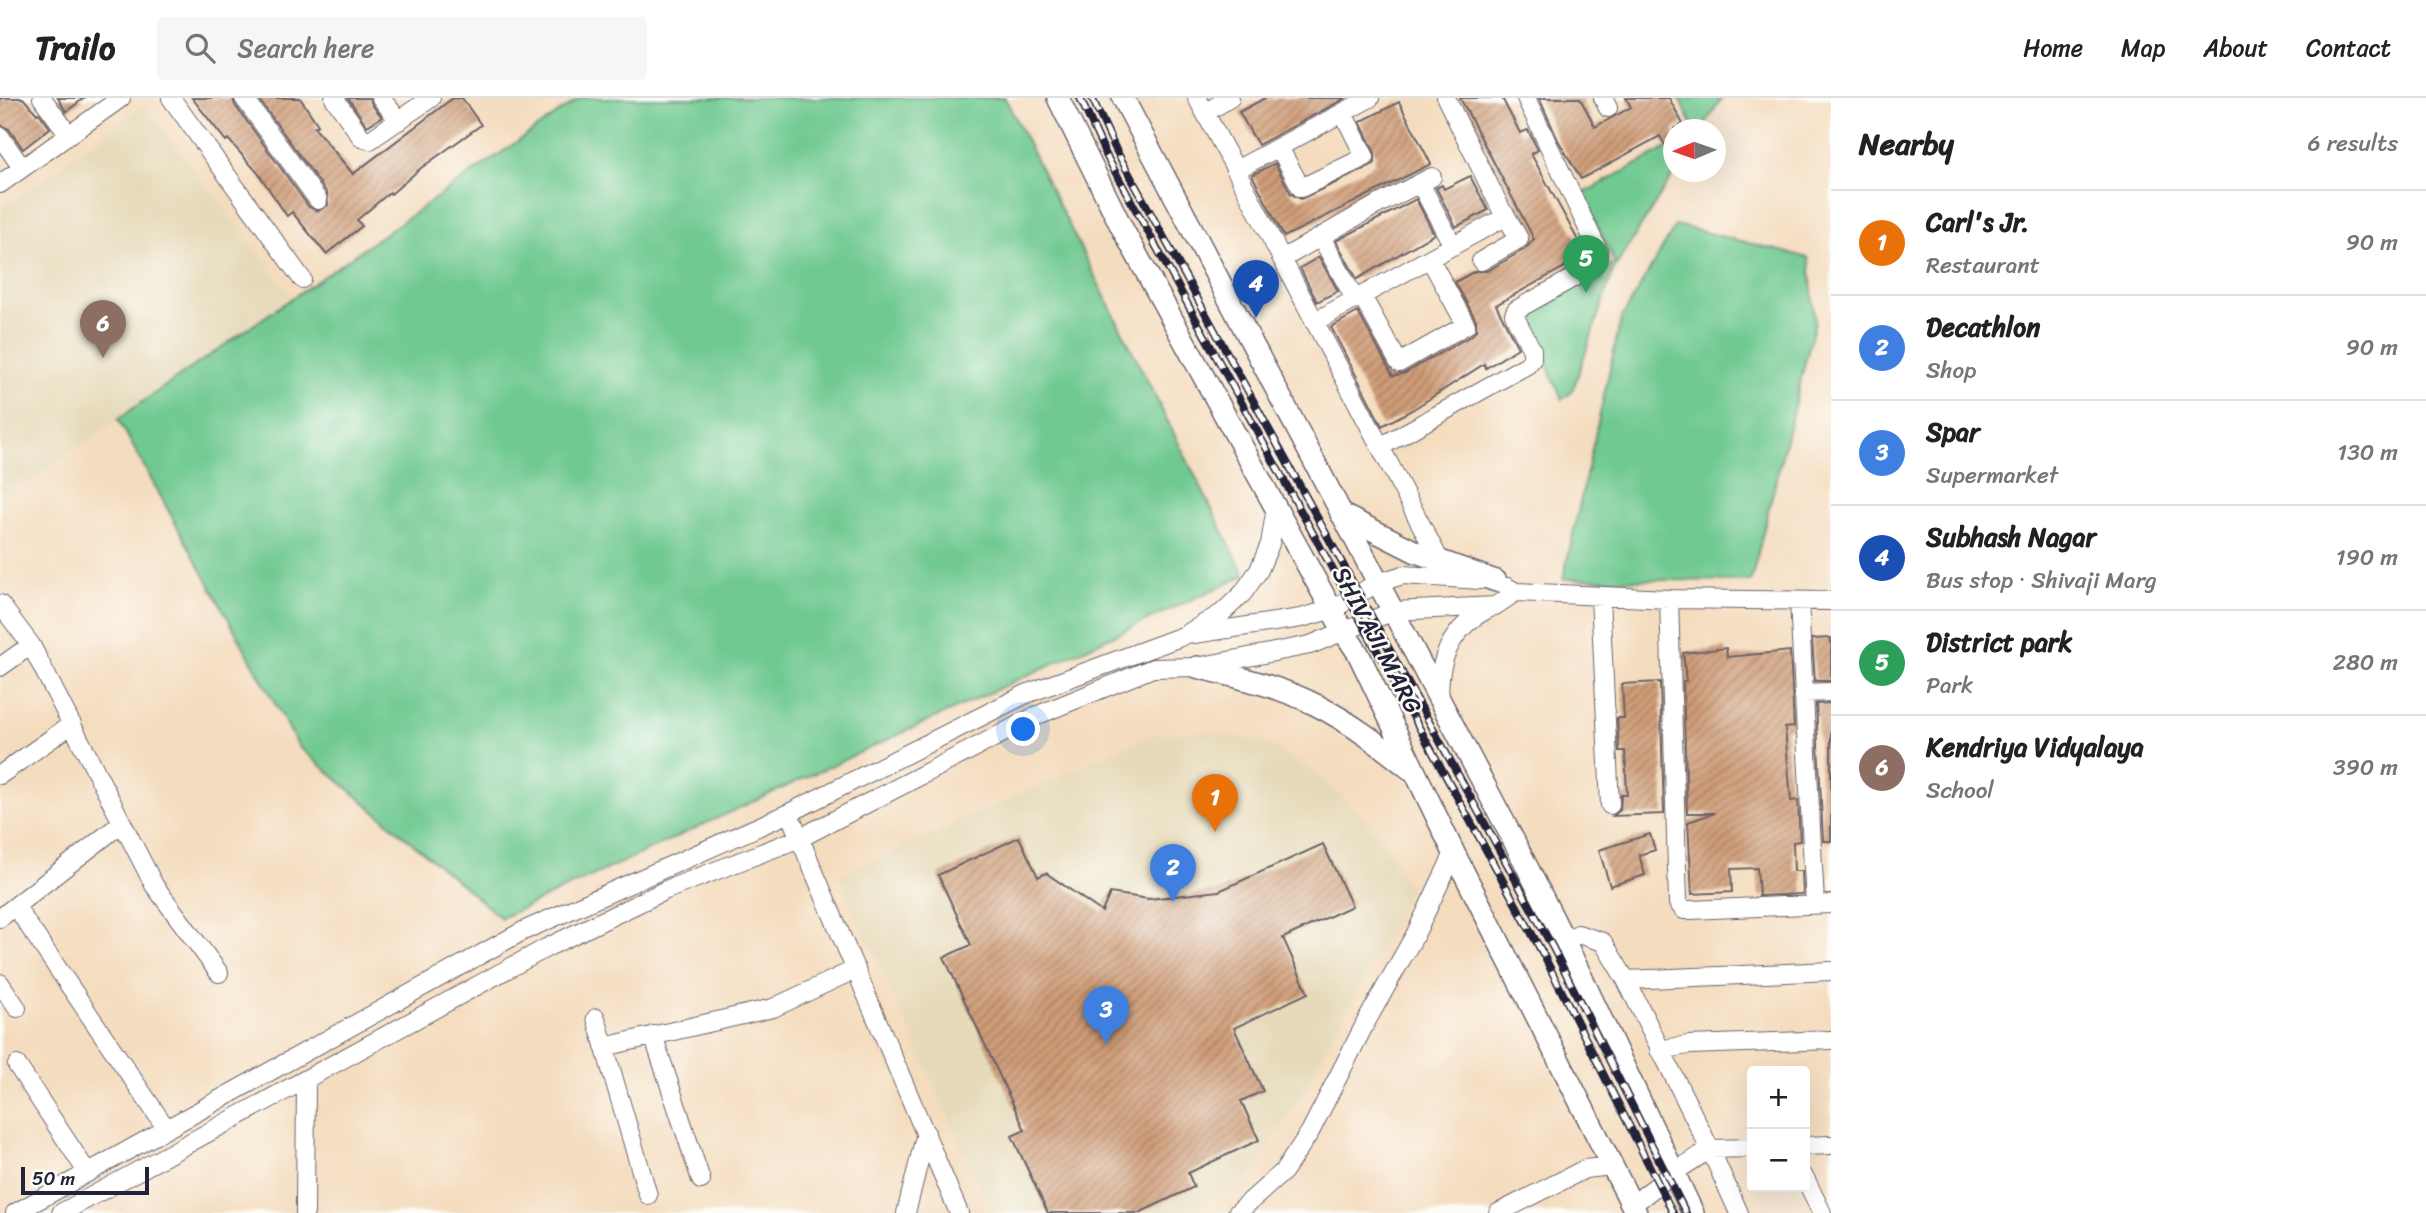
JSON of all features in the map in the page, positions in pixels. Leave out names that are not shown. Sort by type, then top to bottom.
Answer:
[{"type":"main road","name":"SHIVAJI MARG","points":[[1058,98],[1122,228],[1358,653],[1454,853],[1634,1209]]},
{"type":"main road","name":"SHIVAJI MARG","points":[[1123,98],[1565,942],[1693,1213]]},
{"type":"main road","points":[[1341,514],[1440,561],[1496,582]]},
{"type":"main road","points":[[1197,667],[1263,684],[1315,704],[1364,732],[1415,772]]},
{"type":"street","points":[[42,98],[69,135]]},
{"type":"street","points":[[0,184],[121,98]]},
{"type":"street","points":[[171,98],[302,279]]},
{"type":"street","points":[[244,98],[318,200]]},
{"type":"street","points":[[334,98],[365,140],[374,139],[431,98]]},
{"type":"street","points":[[381,98],[399,121]]},
{"type":"street","points":[[1230,98],[1201,105],[1440,561]]},
{"type":"street","points":[[1236,170],[1370,98]]},
{"type":"street","points":[[1446,98],[1519,239],[1481,261]]},
{"type":"street","points":[[1380,447],[1527,365],[1532,359],[1532,350],[1516,319],[1516,310],[1590,269],[1597,260],[1598,250],[1525,98]]},
{"type":"street","points":[[1279,147],[1301,188],[1365,157],[1343,113]]},
{"type":"street","points":[[0,136],[22,168]]},
{"type":"street","points":[[1282,259],[1426,180],[1453,246]]},
{"type":"street","points":[[1314,322],[1503,219],[1505,214]]},
{"type":"street","points":[[1321,237],[1399,363],[1466,325],[1430,259]]},
{"type":"street","points":[[15,1213],[523,931],[789,813],[1026,694],[1182,636],[1223,613],[1243,593],[1259,570],[1270,544],[1276,507]]},
{"type":"street","points":[[1182,636],[1301,618],[1333,609],[1377,583],[1403,575],[1496,582],[1516,592],[1669,599],[1831,601]]},
{"type":"street","points":[[1440,703],[1438,683],[1449,644],[1461,628],[1476,615],[1516,592]]},
{"type":"street","points":[[1600,596],[1610,805]]},
{"type":"street","points":[[1669,599],[1678,903],[1684,909],[1690,910],[1823,904],[1804,694],[1799,601]]},
{"type":"street","points":[[0,604],[31,645],[153,885],[219,973]]},
{"type":"street","points":[[61,1213],[546,948],[666,890],[800,838],[1038,715],[1153,668],[1197,667],[1310,645],[1394,611],[1495,606]]},
{"type":"street","points":[[0,667],[31,645]]},
{"type":"street","points":[[1804,694],[1831,692]]},
{"type":"street","points":[[0,775],[72,724]]},
{"type":"street","points":[[789,813],[959,1213]]},
{"type":"street","points":[[0,918],[122,823]]},
{"type":"street","points":[[1237,1213],[1284,1171],[1304,1141],[1415,935],[1454,853]]},
{"type":"street","points":[[16,907],[166,1128]]},
{"type":"street","points":[[1565,942],[1578,934],[1603,942],[1626,980],[1739,1213]]},
{"type":"street","points":[[604,1047],[773,1008],[856,969]]},
{"type":"street","points":[[1626,980],[1831,971]]},
{"type":"street","points":[[0,983],[17,1008]]},
{"type":"street","points":[[596,1018],[648,1195]]},
{"type":"street","points":[[653,1035],[701,1180]]},
{"type":"street","points":[[1659,1050],[1689,1045],[1831,1040]]},
{"type":"street","points":[[17,1065],[87,1172]]},
{"type":"street","points":[[305,1213],[306,1080]]},
{"type":"street","points":[[906,1213],[926,1133]]},
{"type":"street","points":[[1810,1146],[1831,1145]]},
{"type":"street","points":[[1634,1209],[1673,1173],[1710,1149],[1747,1148]]},
{"type":"street","points":[[1498,1213],[1585,1170],[1612,1166]]},
{"type":"street","points":[[1810,1188],[1822,1213]]},
{"type":"shaded area","points":[[144,105],[293,298],[0,501],[0,211]]},
{"type":"shaded area","points":[[1214,732],[1268,744],[1325,779],[1383,839],[1410,890],[1297,1103],[1247,1180],[1189,1213],[992,1213],[839,876],[1153,734]]},
{"type":"green space","points":[[580,98],[1005,98],[1245,575],[501,918],[299,747],[118,419]]},
{"type":"green space","points":[[1679,98],[1722,98],[1708,119],[1690,119]]},
{"type":"green space","points":[[1663,150],[1663,182],[1669,182],[1614,269],[1572,392],[1562,399],[1526,318],[1615,263],[1582,194]]},
{"type":"green space","points":[[1676,225],[1809,258],[1815,322],[1751,581],[1563,579],[1621,319]]},
{"type":"building","points":[[0,98],[23,98],[50,128],[23,149],[9,129],[0,125]]},
{"type":"building","points":[[58,98],[84,98],[66,112]]},
{"type":"building","points":[[192,98],[233,98],[235,105],[309,207],[318,211],[328,205],[327,193],[258,98],[300,98],[318,125],[314,127],[353,174],[453,98],[462,98],[481,125],[421,168],[391,194],[390,192],[357,220],[362,226],[326,254],[292,212],[287,216],[258,173],[228,139],[226,141]]},
{"type":"building","points":[[348,98],[370,98],[382,117],[367,126]]},
{"type":"building","points":[[1265,98],[1346,98],[1258,145],[1239,112]]},
{"type":"building","points":[[1460,98],[1502,98],[1520,133],[1528,130],[1538,150],[1531,154],[1586,255],[1496,305],[1518,348],[1486,368],[1484,364],[1382,426],[1331,327],[1358,312],[1393,376],[1405,373],[1472,335],[1476,330],[1476,320],[1455,282],[1475,271],[1487,271],[1525,249],[1534,239]]},
{"type":"building","points":[[1539,98],[1580,98],[1595,127],[1631,107],[1626,98],[1669,98],[1680,119],[1663,119],[1663,141],[1660,136],[1581,179],[1558,140]]},
{"type":"building","points":[[1399,102],[1431,164],[1284,237],[1252,175],[1275,163],[1291,194],[1301,199],[1370,167],[1375,163],[1375,153],[1360,122]]},
{"type":"building","points":[[1470,176],[1488,210],[1456,227],[1436,188],[1442,185],[1444,189]]},
{"type":"building","points":[[1416,199],[1434,234],[1357,279],[1336,241]]},
{"type":"building","points":[[1319,257],[1338,291],[1317,302],[1300,268]]},
{"type":"building","points":[[1831,638],[1831,681],[1815,681],[1812,639]]},
{"type":"building","points":[[1726,648],[1727,657],[1790,651],[1794,727],[1785,728],[1791,801],[1798,800],[1800,841],[1793,842],[1794,871],[1802,871],[1803,894],[1759,896],[1757,868],[1731,869],[1732,892],[1692,894],[1688,822],[1715,813],[1687,813],[1683,681],[1686,681],[1683,653]]},
{"type":"building","points":[[1660,682],[1664,814],[1613,816],[1620,810],[1621,795],[1627,795],[1625,751],[1619,751],[1617,718],[1624,718],[1622,684]]},
{"type":"building","points":[[1831,703],[1831,841],[1823,841],[1816,704]]},
{"type":"building","points":[[1650,834],[1655,850],[1639,855],[1645,875],[1610,886],[1599,850]]},
{"type":"building","points":[[1019,837],[1038,877],[1046,873],[1102,912],[1110,893],[1149,899],[1219,891],[1323,844],[1352,906],[1283,938],[1308,993],[1234,1028],[1263,1091],[1241,1101],[1259,1140],[1188,1173],[1194,1187],[1139,1213],[1048,1213],[1012,1136],[1025,1130],[944,957],[971,945],[938,875]]},
{"type":"railway","points":[[1080,98],[1106,155],[1543,954],[1673,1213]]},
{"type":"railway","points":[[1092,98],[1116,150],[1553,948],[1686,1213]]},
{"type":"place","name":"District park","points":[[1586,293]]},
{"type":"place","name":"Subhash Nagar","points":[[1256,318]]},
{"type":"place","name":"Kendriya Vidyalaya","points":[[103,358]]},
{"type":"place","name":"Carl's Jr.","points":[[1215,832]]},
{"type":"place","name":"Decathlon","points":[[1173,902]]},
{"type":"place","name":"Spar","points":[[1106,1044]]}]
